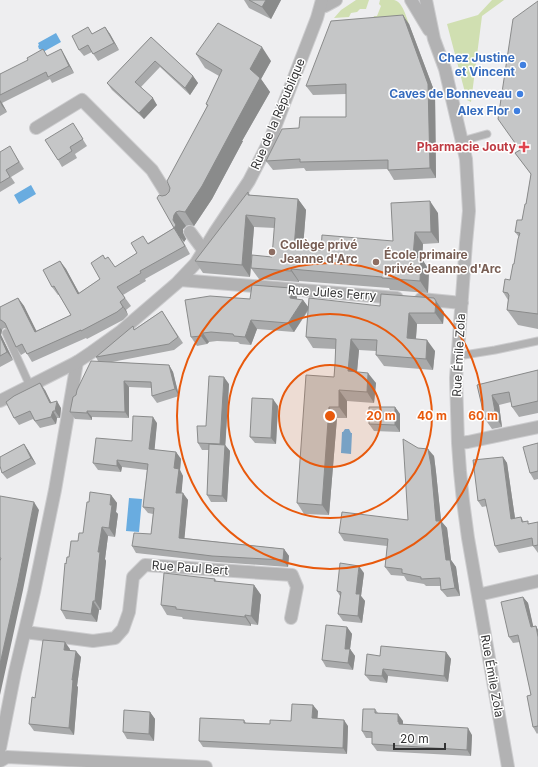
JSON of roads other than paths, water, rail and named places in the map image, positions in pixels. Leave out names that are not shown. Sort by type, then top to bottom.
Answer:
[{"type":"street","name":"Rue de la République","points":[[0,401],[77,362],[120,332],[180,280],[196,263],[249,181],[266,147],[324,5],[336,0]]},
{"type":"street","name":"Rue Émile Zola","points":[[411,0],[434,39]]},
{"type":"street","name":"Rue Émile Zola","points":[[426,0],[434,39],[445,69],[466,159],[469,211],[456,378],[458,443],[463,501],[508,767]]},
{"type":"street","points":[[36,128],[82,100],[152,170],[172,202]]},
{"type":"street","points":[[190,232],[204,250]]},
{"type":"street","name":"Rue Jules Ferry","points":[[180,280],[462,303]]},
{"type":"street","points":[[0,748],[55,490],[77,362]]},
{"type":"street","points":[[458,443],[538,426]]},
{"type":"street","name":"Rue Paul Bert","points":[[25,632],[93,641],[115,638],[123,629],[129,612],[133,577],[145,565],[292,575],[297,586],[291,618]]},
{"type":"street","points":[[478,595],[538,581]]},
{"type":"street","points":[[0,761],[7,757],[206,767]]},
{"type":"lane","points":[[462,141],[487,134]]},
{"type":"lane","points":[[6,333],[30,386]]},
{"type":"lane","points":[[458,356],[538,341]]},
{"type":"water","points":[[56,33],[61,42],[43,52],[39,49],[38,43]]},
{"type":"water","points":[[31,185],[36,194],[19,204],[14,195]]},
{"type":"water","points":[[345,429],[349,429],[352,433],[351,454],[341,453],[342,432]]},
{"type":"water","points":[[129,498],[142,499],[139,532],[126,531]]},
{"type":"place","name":"Chez Justine et Vincent","points":[[523,65]]},
{"type":"place","name":"Caves de Bonneveau","points":[[520,94]]},
{"type":"place","name":"Alex Flor","points":[[517,111]]},
{"type":"place","name":"Pharmacie Jouty","points":[[524,147]]},
{"type":"place","name":"Collège privé Jeanne d'Arc","points":[[272,252]]},
{"type":"place","name":"École primaire privée Jeanne d'Arc","points":[[376,262]]}]
